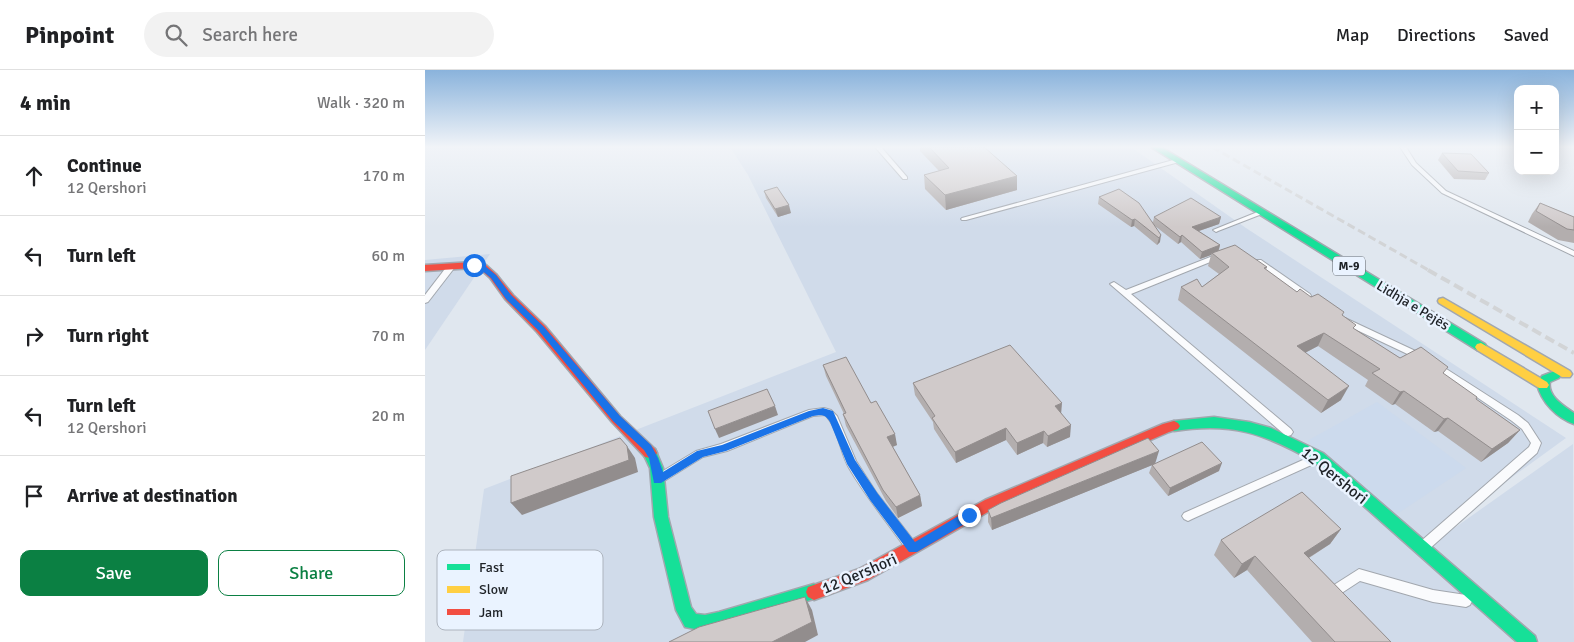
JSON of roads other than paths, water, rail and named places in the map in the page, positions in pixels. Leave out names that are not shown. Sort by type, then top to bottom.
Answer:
[{"type":"main road","name":"Lidhja e Pejës","points":[[1197,174],[1543,385]]},
{"type":"main road","name":"12 Qershori","points":[[425,268],[474,265],[483,268],[493,276],[509,297],[541,329],[616,419],[647,448],[656,464],[661,518],[684,610],[691,621],[705,624],[829,588],[863,575],[913,549],[990,504],[1148,435],[1167,427],[1187,422],[1220,422],[1252,426],[1287,438],[1318,457],[1529,642]]},
{"type":"main road","name":"Lidhja e Pejës","points":[[1429,293],[1570,375]]},
{"type":"main road","points":[[1570,375],[1550,376],[1543,385],[1544,392],[1550,401],[1574,419]]},
{"type":"lane","points":[[901,174],[905,178]]},
{"type":"lane","points":[[964,219],[1130,174]]},
{"type":"lane","points":[[1425,174],[1444,192],[1574,254]]},
{"type":"lane","points":[[1216,230],[1260,213]]},
{"type":"lane","points":[[1125,293],[1230,252]]},
{"type":"lane","points":[[1247,254],[1319,304]]},
{"type":"lane","points":[[425,300],[451,267]]},
{"type":"lane","points":[[1114,284],[1318,457],[1188,516]]},
{"type":"lane","points":[[1335,314],[1358,329],[1405,349],[1436,366],[1515,418],[1525,426],[1536,443],[1533,450],[1422,548]]},
{"type":"lane","points":[[658,480],[701,454],[723,448],[812,413],[823,411],[830,414],[851,462],[874,497],[913,549]]},
{"type":"lane","points":[[1329,595],[1359,575],[1433,596],[1486,604]]},
{"type":"railway","points":[[1259,174],[1430,271]]},
{"type":"railway","points":[[1428,270],[1574,353]]}]
